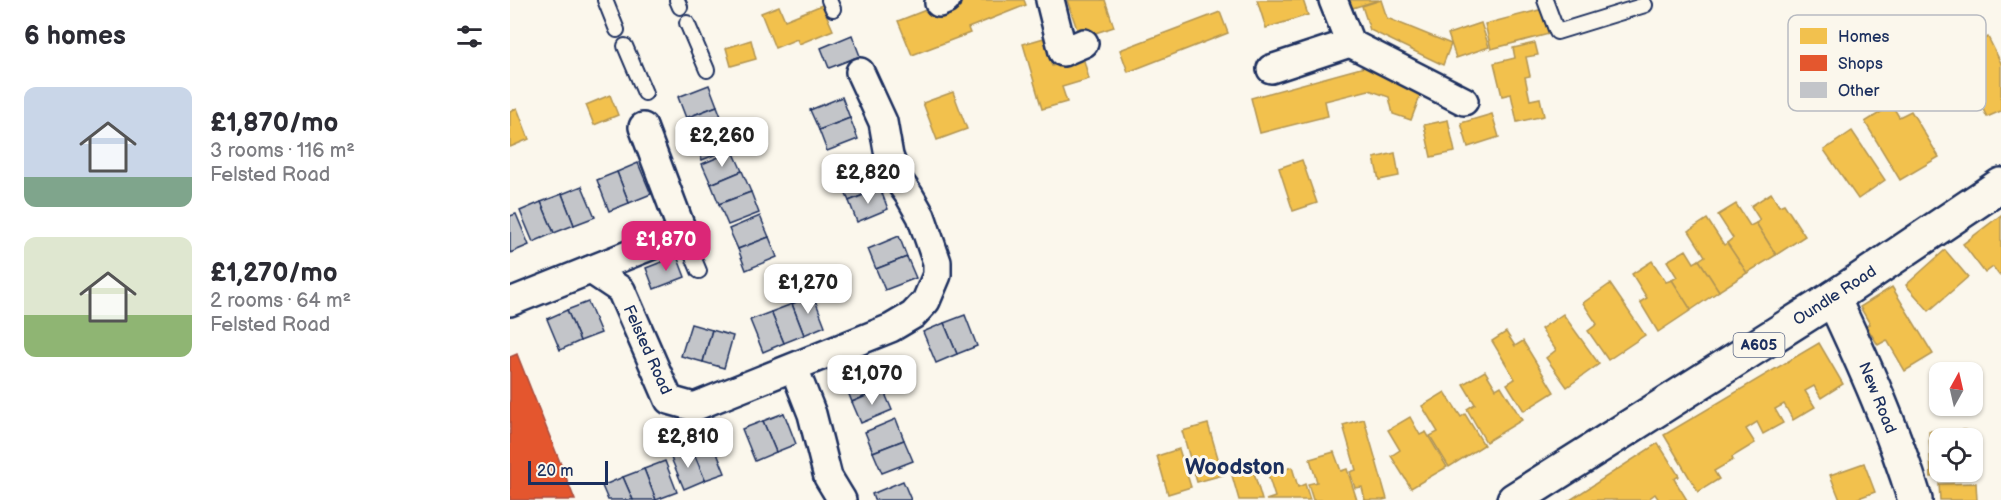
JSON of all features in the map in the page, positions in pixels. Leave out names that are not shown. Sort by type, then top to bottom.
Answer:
[{"type":"main road","name":"Oundle Road","points":[[1532,495],[2001,185]]},
{"type":"main road","name":"New Road","points":[[1833,298],[1883,412],[1905,467],[1915,500]]},
{"type":"street","points":[[1050,0],[1063,52],[1084,43]]},
{"type":"street","points":[[1333,0],[1350,43],[1464,101]]},
{"type":"street","points":[[1271,69],[1350,43]]},
{"type":"street","name":"Felsted Road","points":[[591,270],[621,290],[669,400],[694,407],[891,328],[913,315],[926,301],[937,275],[937,262],[921,216],[897,178],[889,156],[883,122],[860,72]]},
{"type":"street","points":[[510,302],[683,233],[643,128]]},
{"type":"street","points":[[794,368],[812,414],[828,477],[842,500]]},
{"type":"lane","points":[[604,0],[617,30]]},
{"type":"lane","points":[[1545,0],[1557,32],[1645,5]]},
{"type":"lane","points":[[687,23],[707,70]]},
{"type":"lane","points":[[625,46],[645,93]]},
{"type":"lane","points":[[683,233],[699,271]]},
{"type":"building: Homes","points":[[951,0],[1024,0],[1026,5],[968,28],[970,33],[912,55],[898,21]]},
{"type":"building: Homes","points":[[1067,0],[1105,0],[1114,27],[1080,38]]},
{"type":"building: Homes","points":[[1257,0],[1303,0],[1308,15],[1266,28]]},
{"type":"building: Homes","points":[[1346,0],[1379,0],[1349,9]]},
{"type":"building: Homes","points":[[1381,0],[1387,18],[1451,44],[1443,65],[1370,30],[1362,6]]},
{"type":"building: Homes","points":[[822,5],[833,30],[799,44],[797,39],[775,48],[761,13],[779,6],[785,20]]},
{"type":"building: Homes","points":[[1543,9],[1549,34],[1491,49],[1485,24]]},
{"type":"building: Homes","points":[[1220,12],[1228,33],[1128,72],[1120,50]]},
{"type":"building: Homes","points":[[1481,23],[1489,47],[1456,58],[1448,34]]},
{"type":"building: Homes","points":[[1988,37],[2001,63],[2001,111],[1987,117],[1984,111],[1986,111],[1986,38]]},
{"type":"building: Homes","points":[[1044,38],[1052,66],[1083,57],[1089,79],[1062,87],[1067,102],[1042,109],[1023,44]]},
{"type":"building: Homes","points":[[751,40],[756,59],[731,66],[726,48]]},
{"type":"building: Homes","points":[[1535,43],[1538,55],[1526,57],[1530,76],[1525,77],[1530,100],[1540,98],[1544,116],[1517,122],[1511,94],[1502,96],[1494,63],[1515,58],[1513,48]]},
{"type":"building: Homes","points":[[1368,66],[1424,86],[1411,120],[1393,114],[1389,97],[1369,90],[1325,101],[1328,116],[1260,133],[1251,98]]},
{"type":"building: Homes","points":[[953,92],[967,129],[937,140],[923,103]]},
{"type":"building: Homes","points":[[610,95],[618,115],[594,125],[586,105]]},
{"type":"building: Homes","points":[[517,108],[529,139],[510,147],[510,111]]},
{"type":"building: Homes","points":[[1882,111],[1896,111],[1899,117],[1911,111],[1939,157],[1900,180],[1865,122]]},
{"type":"building: Homes","points":[[1492,114],[1499,137],[1468,147],[1461,123]]},
{"type":"building: Homes","points":[[1448,120],[1455,152],[1431,157],[1424,125]]},
{"type":"building: Homes","points":[[1852,131],[1885,180],[1858,199],[1824,150]]},
{"type":"building: Homes","points":[[1395,153],[1399,176],[1379,180],[1374,158]]},
{"type":"building: Homes","points":[[1302,160],[1317,203],[1293,211],[1279,168]]},
{"type":"building: Homes","points":[[1771,193],[1779,206],[1784,204],[1805,236],[1776,255],[1756,223],[1760,220],[1751,206]]},
{"type":"building: Homes","points":[[1736,204],[1750,226],[1756,223],[1776,255],[1747,273],[1727,243],[1733,238],[1718,215]]},
{"type":"building: Homes","points":[[2001,215],[2001,274],[1999,275],[1993,267],[1985,273],[1963,244]]},
{"type":"building: Homes","points":[[1707,219],[1724,245],[1727,243],[1747,273],[1719,291],[1699,260],[1705,256],[1689,231]]},
{"type":"building: Homes","points":[[1686,250],[1694,263],[1699,260],[1719,291],[1691,310],[1672,280],[1677,277],[1667,261]]},
{"type":"building: Homes","points":[[1945,250],[1968,277],[1929,311],[1906,285]]},
{"type":"building: Homes","points":[[1652,261],[1666,282],[1672,280],[1691,310],[1658,332],[1640,302],[1647,298],[1632,274]]},
{"type":"building: Homes","points":[[1610,284],[1645,335],[1608,360],[1588,331],[1597,324],[1583,303]]},
{"type":"building: Homes","points":[[1892,287],[1933,354],[1905,371],[1887,340],[1878,345],[1866,326],[1870,324],[1860,307]]},
{"type":"building: Homes","points":[[1563,314],[1599,364],[1567,387],[1546,358],[1556,350],[1541,329]]},
{"type":"building: Homes","points":[[1506,332],[1515,346],[1523,341],[1554,392],[1524,411],[1507,384],[1515,379],[1492,341]]},
{"type":"building: Homes","points":[[1819,343],[1843,384],[1821,398],[1814,386],[1805,391],[1815,407],[1793,420],[1784,404],[1775,409],[1783,423],[1763,434],[1757,422],[1746,429],[1755,443],[1714,471],[1719,479],[1698,492],[1664,435]]},
{"type":"building: Homes","points":[[1485,371],[1496,389],[1501,386],[1522,420],[1486,442],[1467,409],[1475,404],[1463,384]]},
{"type":"building: Homes","points":[[1445,392],[1461,417],[1465,414],[1484,445],[1449,467],[1430,436],[1438,432],[1422,406]]},
{"type":"building: Homes","points":[[1410,417],[1420,435],[1426,432],[1447,467],[1411,488],[1391,456],[1400,450],[1388,430]]},
{"type":"building: Homes","points":[[1364,419],[1387,499],[1365,500],[1362,487],[1355,488],[1350,472],[1356,470],[1343,425]]},
{"type":"building: Homes","points":[[1208,424],[1223,475],[1197,482],[1182,431]]},
{"type":"building: Homes","points":[[1658,443],[1679,476],[1674,479],[1687,500],[1659,500],[1655,494],[1647,500],[1570,500]]},
{"type":"building: Homes","points":[[1179,449],[1191,487],[1168,494],[1157,456]]},
{"type":"building: Homes","points":[[1334,452],[1341,471],[1347,469],[1357,500],[1313,500],[1308,484],[1317,482],[1310,459]]},
{"type":"building: Homes","points":[[1250,459],[1262,500],[1239,500],[1229,465]]},
{"type":"building: Homes","points":[[1864,463],[1875,492],[1853,500],[1840,500],[1830,475]]},
{"type":"building: Homes","points":[[1292,467],[1298,487],[1305,484],[1310,500],[1266,500],[1275,497],[1268,475]]},
{"type":"building: Homes","points":[[1976,483],[1977,500],[1940,500],[1939,484]]},
{"type":"building: Shops","points":[[517,354],[575,500],[510,500],[510,357]]},
{"type":"building: Other","points":[[852,35],[860,56],[829,68],[821,48]]},
{"type":"building: Other","points":[[709,85],[717,106],[686,118],[678,97]]},
{"type":"building: Other","points":[[842,97],[850,118],[819,130],[810,110]]},
{"type":"building: Other","points":[[717,106],[725,127],[694,139],[686,118]]},
{"type":"building: Other","points":[[850,118],[858,139],[827,151],[819,130]]},
{"type":"building: Other","points":[[725,127],[734,147],[702,160],[694,139]]},
{"type":"building: Other","points":[[733,151],[742,171],[711,184],[702,164]]},
{"type":"building: Other","points":[[638,163],[651,194],[629,203],[617,172]]},
{"type":"building: Other","points":[[871,168],[880,188],[849,201],[840,181]]},
{"type":"building: Other","points":[[742,171],[751,192],[719,204],[711,184]]},
{"type":"building: Other","points":[[617,172],[629,203],[609,211],[597,180]]},
{"type":"building: Other","points":[[582,186],[595,217],[574,225],[562,194]]},
{"type":"building: Other","points":[[880,188],[888,209],[857,222],[849,201]]},
{"type":"building: Other","points":[[751,192],[759,213],[728,225],[719,204]]},
{"type":"building: Other","points":[[562,194],[574,225],[554,233],[541,202]]},
{"type":"building: Other","points":[[541,202],[554,233],[533,242],[520,211]]},
{"type":"building: Other","points":[[516,214],[529,245],[510,253],[510,216]]},
{"type":"building: Other","points":[[760,216],[769,237],[738,249],[729,229]]},
{"type":"building: Other","points":[[899,236],[907,257],[876,269],[868,249]]},
{"type":"building: Other","points":[[769,237],[777,257],[746,270],[738,249]]},
{"type":"building: Other","points":[[677,256],[685,277],[654,289],[646,268]]},
{"type":"building: Other","points":[[907,257],[916,278],[885,290],[876,269]]},
{"type":"building: Other","points":[[813,295],[825,326],[804,335],[792,304]]},
{"type":"building: Other","points":[[588,302],[601,333],[580,341],[567,310]]},
{"type":"building: Other","points":[[792,304],[804,335],[784,343],[771,312]]},
{"type":"building: Other","points":[[567,310],[580,341],[560,350],[547,319]]},
{"type":"building: Other","points":[[771,312],[784,343],[763,352],[750,320]]},
{"type":"building: Other","points":[[965,315],[977,346],[957,354],[944,323]]},
{"type":"building: Other","points":[[944,323],[957,354],[936,363],[923,332]]},
{"type":"building: Other","points":[[691,324],[712,330],[703,362],[681,356]]},
{"type":"building: Other","points":[[712,330],[733,336],[724,368],[703,362]]},
{"type":"building: Other","points":[[875,370],[883,389],[852,402],[844,382]]},
{"type":"building: Other","points":[[883,389],[892,410],[861,423],[852,402]]},
{"type":"building: Other","points":[[784,413],[796,444],[776,452],[763,421]]},
{"type":"building: Other","points":[[896,419],[904,440],[873,452],[865,432]]},
{"type":"building: Other","points":[[763,421],[776,452],[755,461],[742,429]]},
{"type":"building: Other","points":[[904,440],[913,461],[882,473],[873,452]]},
{"type":"building: Other","points":[[712,441],[725,473],[705,480],[692,449]]},
{"type":"building: Other","points":[[692,449],[705,480],[684,489],[671,458]]},
{"type":"building: Other","points":[[665,461],[677,492],[656,500],[644,469]]},
{"type":"building: Other","points":[[644,469],[656,500],[633,500],[623,477]]},
{"type":"building: Other","points":[[623,477],[633,500],[608,500],[602,486]]},
{"type":"building: Other","points":[[903,481],[911,500],[874,500],[872,494]]},
{"type":"district","name":"Woodston","points":[[1235,467]]}]
